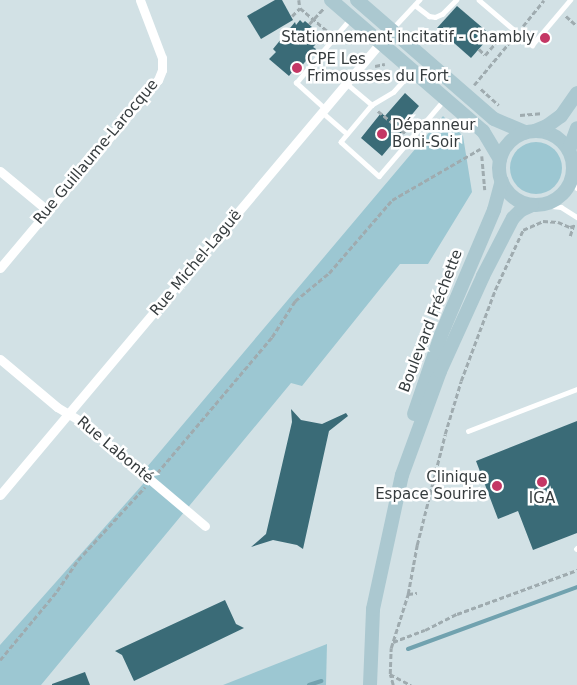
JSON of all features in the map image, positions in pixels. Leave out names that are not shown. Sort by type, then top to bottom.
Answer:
[{"type":"main road","points":[[357,0],[494,119],[530,132],[554,135],[570,150]]},
{"type":"main road","points":[[327,4],[351,18],[483,131],[500,159],[502,181],[515,199],[537,205],[558,198],[574,184],[570,150],[577,128]]},
{"type":"main road","points":[[500,159],[510,141],[547,126],[561,116],[577,93]]},
{"type":"main road","name":"Boulevard Fréchette","points":[[370,685],[373,609],[402,475],[406,440],[455,300],[494,210],[502,181]]},
{"type":"main road","name":"Boulevard Fréchette","points":[[402,475],[440,371],[483,276],[513,218],[521,210],[537,205]]},
{"type":"street","name":"Rue Guillaume-Larocque","points":[[0,268],[154,85],[160,75],[162,58],[140,0]]},
{"type":"street","name":"Rue Michel-Laguë","points":[[0,495],[391,30]]},
{"type":"street","points":[[0,171],[48,210]]},
{"type":"street","name":"Rue Labonté","points":[[0,358],[58,408],[82,422],[205,526]]},
{"type":"lane","points":[[391,30],[419,0]]},
{"type":"lane","points":[[415,5],[429,16],[436,17],[442,14],[456,0]]},
{"type":"lane","points":[[479,0],[532,45],[570,0]]},
{"type":"lane","points":[[347,134],[296,83],[351,18]]},
{"type":"lane","points":[[412,71],[394,92],[372,105],[341,142],[379,176],[444,99]]},
{"type":"lane","points":[[346,83],[372,105]]},
{"type":"lane","points":[[537,205],[561,207],[577,216]]},
{"type":"lane","points":[[468,431],[577,389]]},
{"type":"path","points":[[299,0],[300,8],[331,33]]},
{"type":"path","points":[[523,26],[544,0]]},
{"type":"path","points":[[310,24],[327,4]]},
{"type":"path","points":[[292,16],[300,8]]},
{"type":"path","points":[[560,11],[576,26]]},
{"type":"path","points":[[479,49],[485,55],[506,30]]},
{"type":"path","points":[[474,85],[513,38]]},
{"type":"path","points":[[375,66],[382,63],[391,69]]},
{"type":"path","points":[[517,114],[544,112]]},
{"type":"path","points":[[382,113],[403,131]]},
{"type":"path","points":[[156,474],[263,347],[295,301],[329,274],[392,200],[480,149],[485,182],[484,197]]},
{"type":"path","points":[[517,233],[543,221],[558,222],[573,227]]},
{"type":"path","points":[[570,236],[573,227],[577,224]]},
{"type":"path","points":[[393,685],[390,674],[393,642],[408,594],[419,536],[444,434],[461,381],[495,290],[522,230]]},
{"type":"path","points":[[0,660],[57,591],[78,560],[146,486]]},
{"type":"path","points":[[393,642],[481,605],[577,570]]},
{"type":"path","points":[[408,594],[417,593]]},
{"type":"path","points":[[390,674],[411,685]]},
{"type":"shaded area","points":[[443,116],[463,136],[472,192],[428,264],[400,264],[302,386],[291,383],[41,685],[0,685],[0,645],[143,484],[147,467]]},
{"type":"shaded area","points":[[536,142],[546,144],[554,150],[560,158],[562,168],[560,178],[554,186],[546,192],[536,194],[526,192],[518,186],[512,178],[510,168],[512,158],[518,150],[526,144]]},
{"type":"shaded area","points":[[327,644],[326,685],[223,685]]},
{"type":"building","points":[[275,0],[282,0],[293,20],[261,39],[247,16]]},
{"type":"building","points":[[457,6],[491,35],[471,58],[437,28]]},
{"type":"building","points":[[300,20],[303,23],[305,21],[312,27],[310,29],[320,40],[313,47],[316,49],[299,69],[296,67],[289,76],[269,59],[276,52],[273,49],[295,22],[296,25]]},
{"type":"building","name":"Dépanneur Boni-Soir","points":[[405,93],[419,106],[400,129],[403,131],[382,156],[361,138],[381,113],[385,116]]},
{"type":"building","points":[[291,409],[301,420],[322,424],[346,413],[348,416],[329,431],[303,549],[297,545],[273,540],[251,547],[266,534],[292,422]]},
{"type":"building","name":"IGA","points":[[577,421],[577,533],[533,550],[518,511],[498,519],[476,461]]},
{"type":"building","points":[[225,600],[236,624],[244,628],[134,681],[122,655],[115,651]]},
{"type":"building","points":[[85,672],[90,685],[52,685],[52,684]]},
{"type":"waterway","points":[[408,649],[577,587]]},
{"type":"waterway","points":[[309,685],[321,681]]},
{"type":"place","name":"Stationnement incitatif - Chambly","points":[[545,38]]},
{"type":"place","name":"CPE Les Frimousses du Fort","points":[[297,68]]},
{"type":"place","name":"Dépanneur Boni-Soir","points":[[382,134]]},
{"type":"place","name":"IGA","points":[[542,482]]},
{"type":"place","name":"Clinique Espace Sourire","points":[[497,486]]}]
